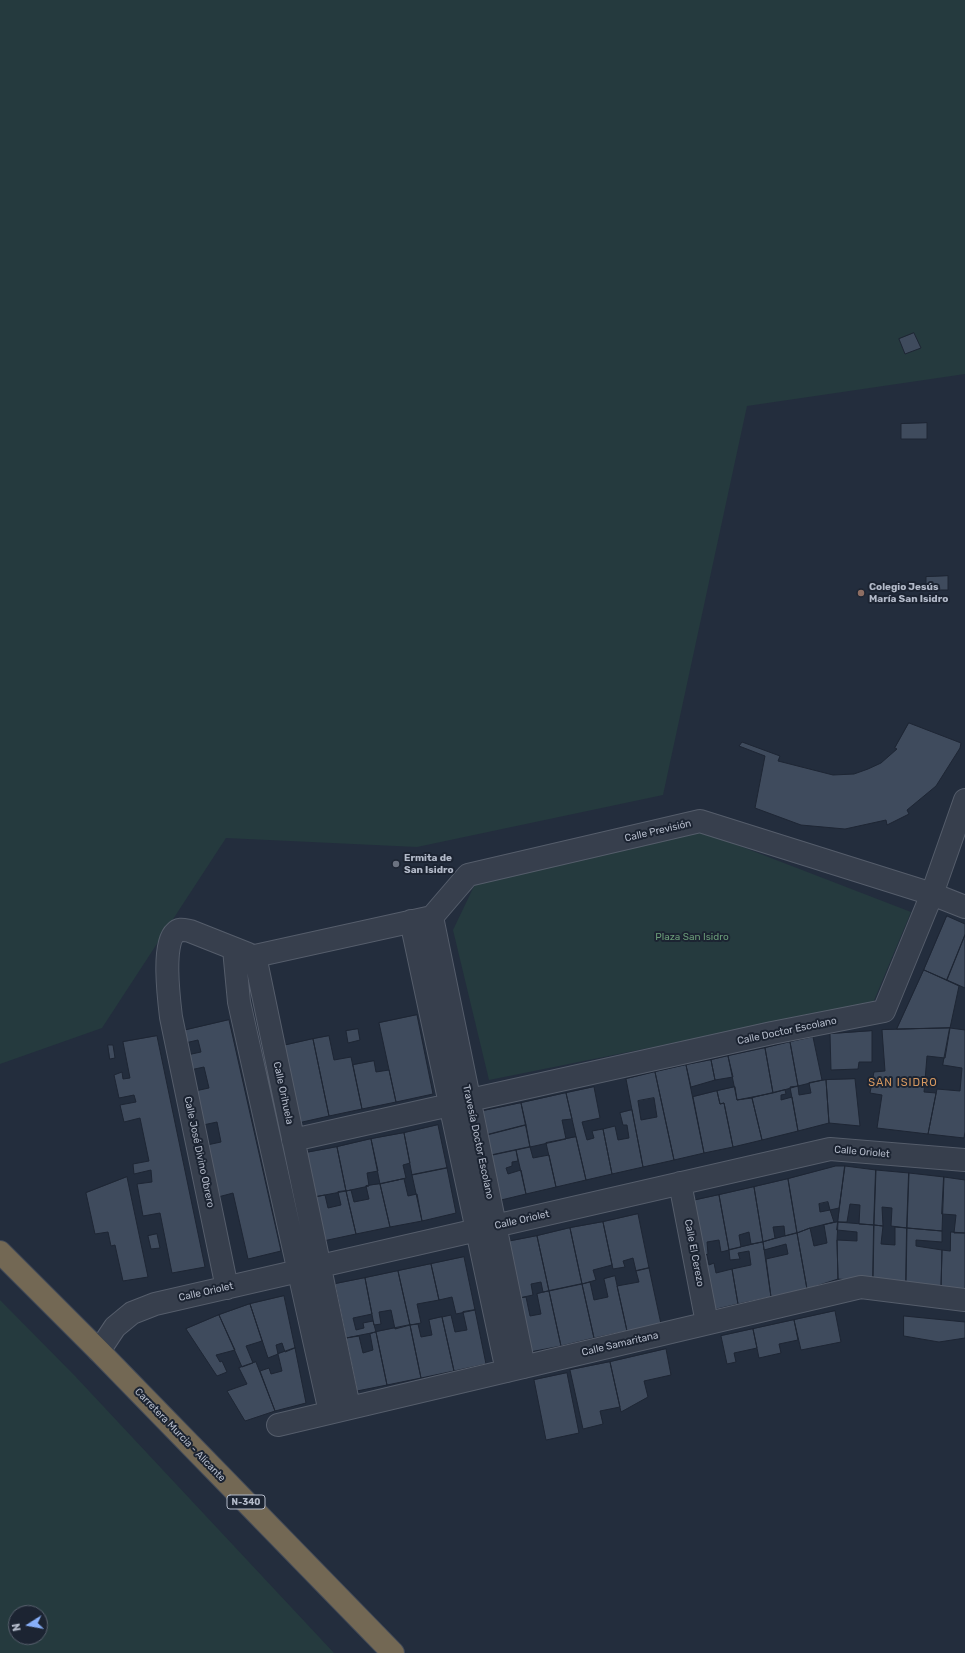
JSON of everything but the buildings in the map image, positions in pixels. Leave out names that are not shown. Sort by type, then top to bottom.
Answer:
[{"type":"highway","name":"Carretera Murcia - Alicante","points":[[0,1252],[99,1351],[393,1653]]},
{"type":"street","name":"Calle Doctor Escolano","points":[[460,1102],[772,1033],[884,1011],[932,894],[963,812]]},
{"type":"street","name":"Calle Previsión","points":[[422,919],[468,875],[700,821],[932,894],[965,907]]},
{"type":"street","points":[[255,956],[422,919]]},
{"type":"street","name":"Travesía Doctor Escolano","points":[[422,919],[515,1369]]},
{"type":"street","name":"Calle José Divino Obrero","points":[[227,1288],[171,1017],[168,983],[169,942],[174,933],[181,929],[190,931],[255,956]]},
{"type":"street","points":[[234,949],[239,1002],[299,1271],[340,1409]]},
{"type":"street","name":"Calle Orihuela","points":[[255,956],[320,1266],[340,1409]]},
{"type":"street","points":[[293,1140],[460,1102]]},
{"type":"street","name":"Calle Oriolet","points":[[99,1351],[115,1327],[132,1313],[155,1304],[830,1149],[965,1160]]},
{"type":"street","name":"Calle El Cerezo","points":[[680,1183],[707,1323]]},
{"type":"street","name":"Calle Samaritana","points":[[278,1425],[861,1286],[965,1300]]},
{"type":"green space","points":[[0,0],[965,0],[965,374],[747,406],[663,795],[417,847],[226,838],[102,1028],[0,1064]]},
{"type":"green space","name":"Plaza San Isidro","points":[[701,831],[911,912],[873,1003],[489,1080],[453,930],[476,882]]},
{"type":"green space","points":[[0,1300],[75,1376],[334,1653],[0,1653]]},
{"type":"place","name":"Colegio Jesús María San Isidro","points":[[861,593]]},
{"type":"place","name":"Ermita de San Isidro","points":[[396,864]]},
{"type":"district","name":"SAN ISIDRO","points":[[903,1083]]}]
